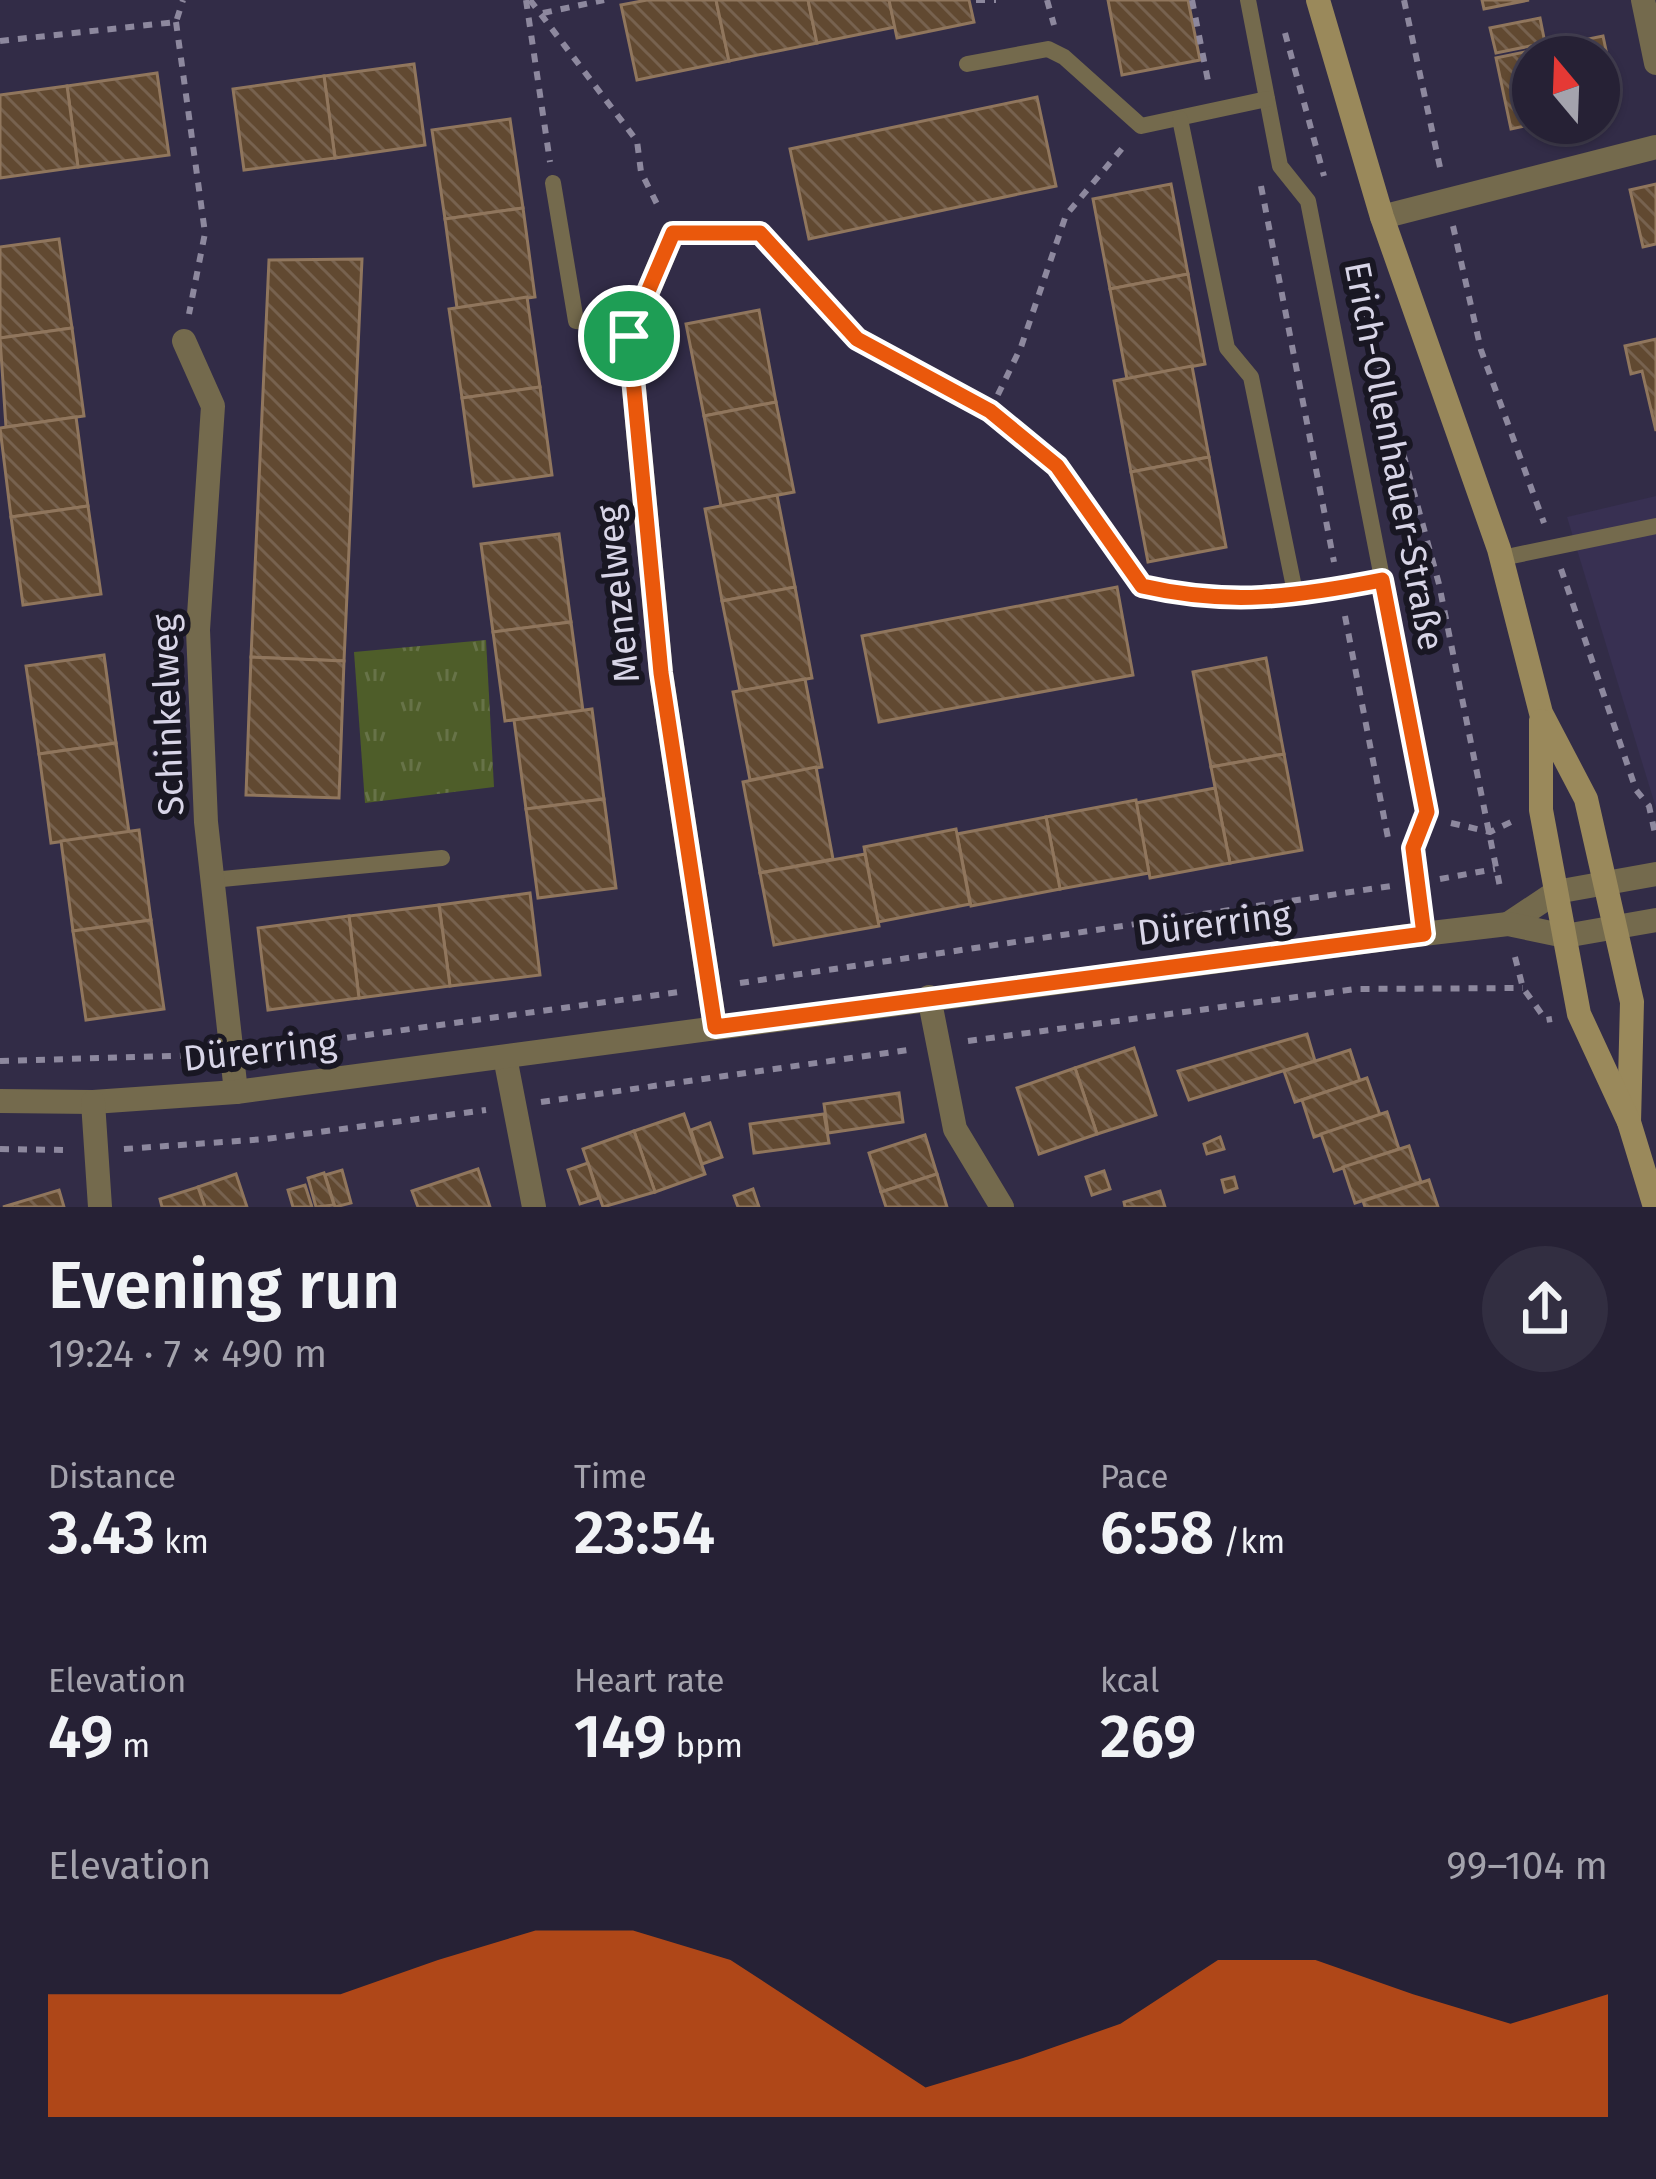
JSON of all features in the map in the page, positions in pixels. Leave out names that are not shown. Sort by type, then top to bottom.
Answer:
[{"type":"street","name":"Erich-Ollenhauer-Straße","points":[[1318,0],[1382,217],[1502,558],[1541,712],[1586,800],[1634,1019],[1629,1122]]},
{"type":"street","points":[[1643,0],[1656,63]]},
{"type":"street","points":[[1382,217],[1656,147]]},
{"type":"street","name":"Menzelweg","points":[[673,233],[630,326],[661,673],[715,1027]]},
{"type":"street","name":"Schinkelweg","points":[[184,340],[213,406],[198,629],[212,880],[236,1092]]},
{"type":"street","name":"Erich-Ollenhauer-Straße","points":[[1541,712],[1541,810],[1579,1014],[1629,1122],[1655,1207]]},
{"type":"street","points":[[1556,892],[1656,874]]},
{"type":"street","name":"Dürerring","points":[[1508,924],[1556,892]]},
{"type":"street","name":"Dürerring","points":[[0,1101],[93,1102],[236,1092],[1424,934],[1508,924],[1565,936],[1656,920]]},
{"type":"street","points":[[929,997],[955,1129],[1003,1207]]},
{"type":"street","points":[[506,1058],[534,1207]]},
{"type":"street","points":[[93,1102],[100,1207]]},
{"type":"lane","name":"Erich-Ollenhauer-Straße","points":[[1248,0],[1280,166],[1308,201],[1427,812],[1413,848],[1424,934]]},
{"type":"lane","points":[[967,64],[1048,49],[1141,126],[1267,99]]},
{"type":"lane","points":[[1180,119],[1227,347],[1251,377],[1296,597],[1382,580]]},
{"type":"lane","points":[[553,183],[576,322],[630,326]]},
{"type":"lane","points":[[1502,558],[1656,526]]},
{"type":"lane","points":[[212,880],[442,858]]},
{"type":"path","points":[[182,0],[176,22],[205,233],[184,340]]},
{"type":"path","points":[[528,0],[637,141],[641,172],[673,233],[760,233],[857,339],[990,411],[1057,466],[1142,586],[1204,600],[1296,597]]},
{"type":"path","points":[[528,0],[553,183]]},
{"type":"path","points":[[540,14],[604,0]]},
{"type":"path","points":[[976,0],[996,0]]},
{"type":"path","points":[[1192,0],[1214,113]]},
{"type":"path","points":[[1404,0],[1481,350],[1636,790],[1649,806],[1656,838]]},
{"type":"path","points":[[0,41],[176,22]]},
{"type":"path","points":[[1282,22],[1324,176]]},
{"type":"path","points":[[990,411],[1021,347],[1066,215],[1141,126]]},
{"type":"path","points":[[1258,173],[1390,848]]},
{"type":"path","points":[[1345,244],[1388,381],[1438,584],[1499,887]]},
{"type":"path","points":[[1490,832],[1522,816]]},
{"type":"path","points":[[0,1060],[231,1052],[709,987],[1397,885],[1394,866]]},
{"type":"path","points":[[1418,883],[1495,869]]},
{"type":"path","points":[[1515,956],[1523,988],[1546,1020],[1562,1017]]},
{"type":"path","points":[[0,1149],[95,1150],[266,1138],[1356,988],[1523,988]]},
{"type":"shaded area","points":[[1656,496],[1656,808],[1567,517]]},
{"type":"green space","points":[[486,640],[494,787],[365,803],[354,652]]},
{"type":"building","points":[[647,0],[716,0],[729,61],[637,80],[621,5]]},
{"type":"building","points":[[716,0],[808,0],[817,43],[729,61]]},
{"type":"building","points":[[808,0],[889,0],[895,27],[817,43]]},
{"type":"building","points":[[889,0],[969,0],[974,22],[897,38]]},
{"type":"building","points":[[1108,0],[1188,0],[1200,60],[1122,75]]},
{"type":"building","points":[[1482,0],[1529,0],[1484,9]]},
{"type":"building","points":[[1540,18],[1544,36],[1512,36],[1512,50],[1496,53],[1490,28]]},
{"type":"building","points":[[1512,55],[1512,129],[1511,129],[1496,58]]},
{"type":"building","points":[[414,64],[425,145],[335,158],[324,76]]},
{"type":"building","points":[[157,73],[169,155],[78,167],[67,86]]},
{"type":"building","points":[[324,76],[335,158],[244,170],[233,89]]},
{"type":"building","points":[[67,86],[78,167],[0,178],[0,95]]},
{"type":"building","points":[[1037,97],[1056,186],[809,239],[790,149]]},
{"type":"building","points":[[510,119],[523,208],[445,219],[432,130]]},
{"type":"building","points":[[1171,184],[1188,274],[1110,289],[1093,199]]},
{"type":"building","points":[[1656,184],[1656,244],[1643,247],[1630,190]]},
{"type":"building","points":[[523,208],[535,297],[457,308],[445,219]]},
{"type":"building","points":[[59,239],[72,328],[0,338],[0,247]]},
{"type":"building","points":[[362,259],[344,661],[251,657],[269,260]]},
{"type":"building","points":[[1188,274],[1205,364],[1127,379],[1110,289]]},
{"type":"building","points":[[527,297],[540,387],[462,398],[449,309]]},
{"type":"building","points":[[759,310],[776,402],[704,416],[686,324]]},
{"type":"building","points":[[72,328],[84,416],[6,427],[0,338]]},
{"type":"building","points":[[1656,339],[1656,431],[1642,371],[1631,374],[1625,346]]},
{"type":"building","points":[[1192,366],[1209,457],[1131,472],[1114,381]]},
{"type":"building","points":[[540,387],[552,475],[474,486],[462,398]]},
{"type":"building","points":[[776,402],[794,492],[721,506],[704,416]]},
{"type":"building","points":[[76,417],[88,506],[11,517],[0,428]]},
{"type":"building","points":[[1209,457],[1226,547],[1148,562],[1131,472]]},
{"type":"building","points":[[777,495],[795,587],[722,601],[705,509]]},
{"type":"building","points":[[88,506],[101,594],[23,605],[11,517]]},
{"type":"building","points":[[559,534],[571,622],[493,632],[481,544]]},
{"type":"building","points":[[795,587],[812,678],[740,691],[722,601]]},
{"type":"building","points":[[1117,587],[1133,675],[879,722],[862,636]]},
{"type":"building","points":[[571,622],[583,711],[505,721],[493,632]]},
{"type":"building","points":[[104,655],[116,743],[39,754],[26,666]]},
{"type":"building","points":[[251,657],[344,661],[339,798],[246,795]]},
{"type":"building","points":[[1266,658],[1284,754],[1211,767],[1193,672]]},
{"type":"building","points":[[805,679],[822,767],[750,780],[733,692]]},
{"type":"building","points":[[592,709],[604,799],[526,809],[514,720]]},
{"type":"building","points":[[116,743],[129,832],[51,843],[39,754]]},
{"type":"building","points":[[1284,754],[1302,850],[1230,863],[1211,767]]},
{"type":"building","points":[[816,767],[833,859],[760,873],[743,782]]},
{"type":"building","points":[[1215,788],[1230,863],[1150,878],[1136,803]]},
{"type":"building","points":[[604,799],[616,888],[538,898],[526,809]]},
{"type":"building","points":[[1136,800],[1149,873],[1060,889],[1046,817]]},
{"type":"building","points":[[1046,817],[1060,889],[971,906],[957,834]]},
{"type":"building","points":[[956,829],[970,904],[878,922],[864,847]]},
{"type":"building","points":[[139,830],[151,920],[73,931],[61,841]]},
{"type":"building","points":[[865,854],[879,926],[774,945],[760,873]]},
{"type":"building","points":[[530,893],[540,975],[450,986],[439,905]]},
{"type":"building","points":[[439,905],[450,986],[359,998],[349,916]]},
{"type":"building","points":[[349,916],[359,998],[268,1010],[258,928]]},
{"type":"building","points":[[151,920],[164,1009],[86,1020],[73,931]]},
{"type":"building","points":[[1307,1034],[1315,1061],[1189,1100],[1178,1071]]},
{"type":"building","points":[[1134,1048],[1156,1115],[1097,1134],[1075,1068]]},
{"type":"building","points":[[1350,1050],[1360,1081],[1295,1102],[1284,1071]]},
{"type":"building","points":[[1075,1068],[1097,1134],[1039,1154],[1017,1088]]},
{"type":"building","points":[[1367,1078],[1380,1115],[1314,1137],[1302,1100]]},
{"type":"building","points":[[899,1093],[903,1122],[828,1133],[824,1104]]},
{"type":"building","points":[[1387,1112],[1399,1149],[1334,1171],[1321,1134]]},
{"type":"building","points":[[684,1114],[705,1174],[655,1192],[634,1131]]},
{"type":"building","points":[[824,1114],[829,1143],[754,1153],[750,1124]]},
{"type":"building","points":[[710,1123],[722,1157],[702,1164],[691,1130]]},
{"type":"building","points":[[634,1131],[655,1192],[603,1207],[583,1149]]},
{"type":"building","points":[[925,1135],[937,1174],[881,1192],[869,1153]]},
{"type":"building","points":[[1220,1137],[1224,1149],[1207,1154],[1204,1144]]},
{"type":"building","points":[[1409,1146],[1421,1182],[1355,1203],[1343,1167]]},
{"type":"building","points":[[588,1163],[599,1198],[580,1204],[568,1170]]},
{"type":"building","points":[[478,1169],[490,1207],[418,1207],[412,1191]]},
{"type":"building","points":[[342,1170],[351,1203],[335,1207],[325,1175]]},
{"type":"building","points":[[1104,1171],[1110,1189],[1092,1195],[1086,1177]]},
{"type":"building","points":[[324,1173],[334,1205],[316,1207],[308,1178]]},
{"type":"building","points":[[236,1174],[247,1207],[205,1207],[198,1187]]},
{"type":"building","points":[[937,1174],[947,1207],[886,1207],[881,1192]]},
{"type":"building","points":[[1234,1177],[1237,1188],[1225,1192],[1222,1180]]},
{"type":"building","points":[[1429,1180],[1438,1207],[1365,1207],[1363,1201]]},
{"type":"building","points":[[305,1185],[312,1207],[293,1207],[288,1190]]},
{"type":"building","points":[[198,1187],[205,1207],[162,1207],[160,1199]]},
{"type":"building","points":[[753,1189],[759,1207],[738,1207],[734,1196]]},
{"type":"building","points":[[59,1190],[64,1207],[3,1207]]},
{"type":"building","points":[[1160,1191],[1165,1207],[1125,1207],[1124,1202]]},
{"type":"route","points":[[673,233],[760,233],[857,339],[990,411],[1057,466],[1142,586],[1204,600],[1296,597],[1382,580],[1427,812],[1413,848],[1424,934],[715,1027],[661,673],[629,336],[673,233]]}]
